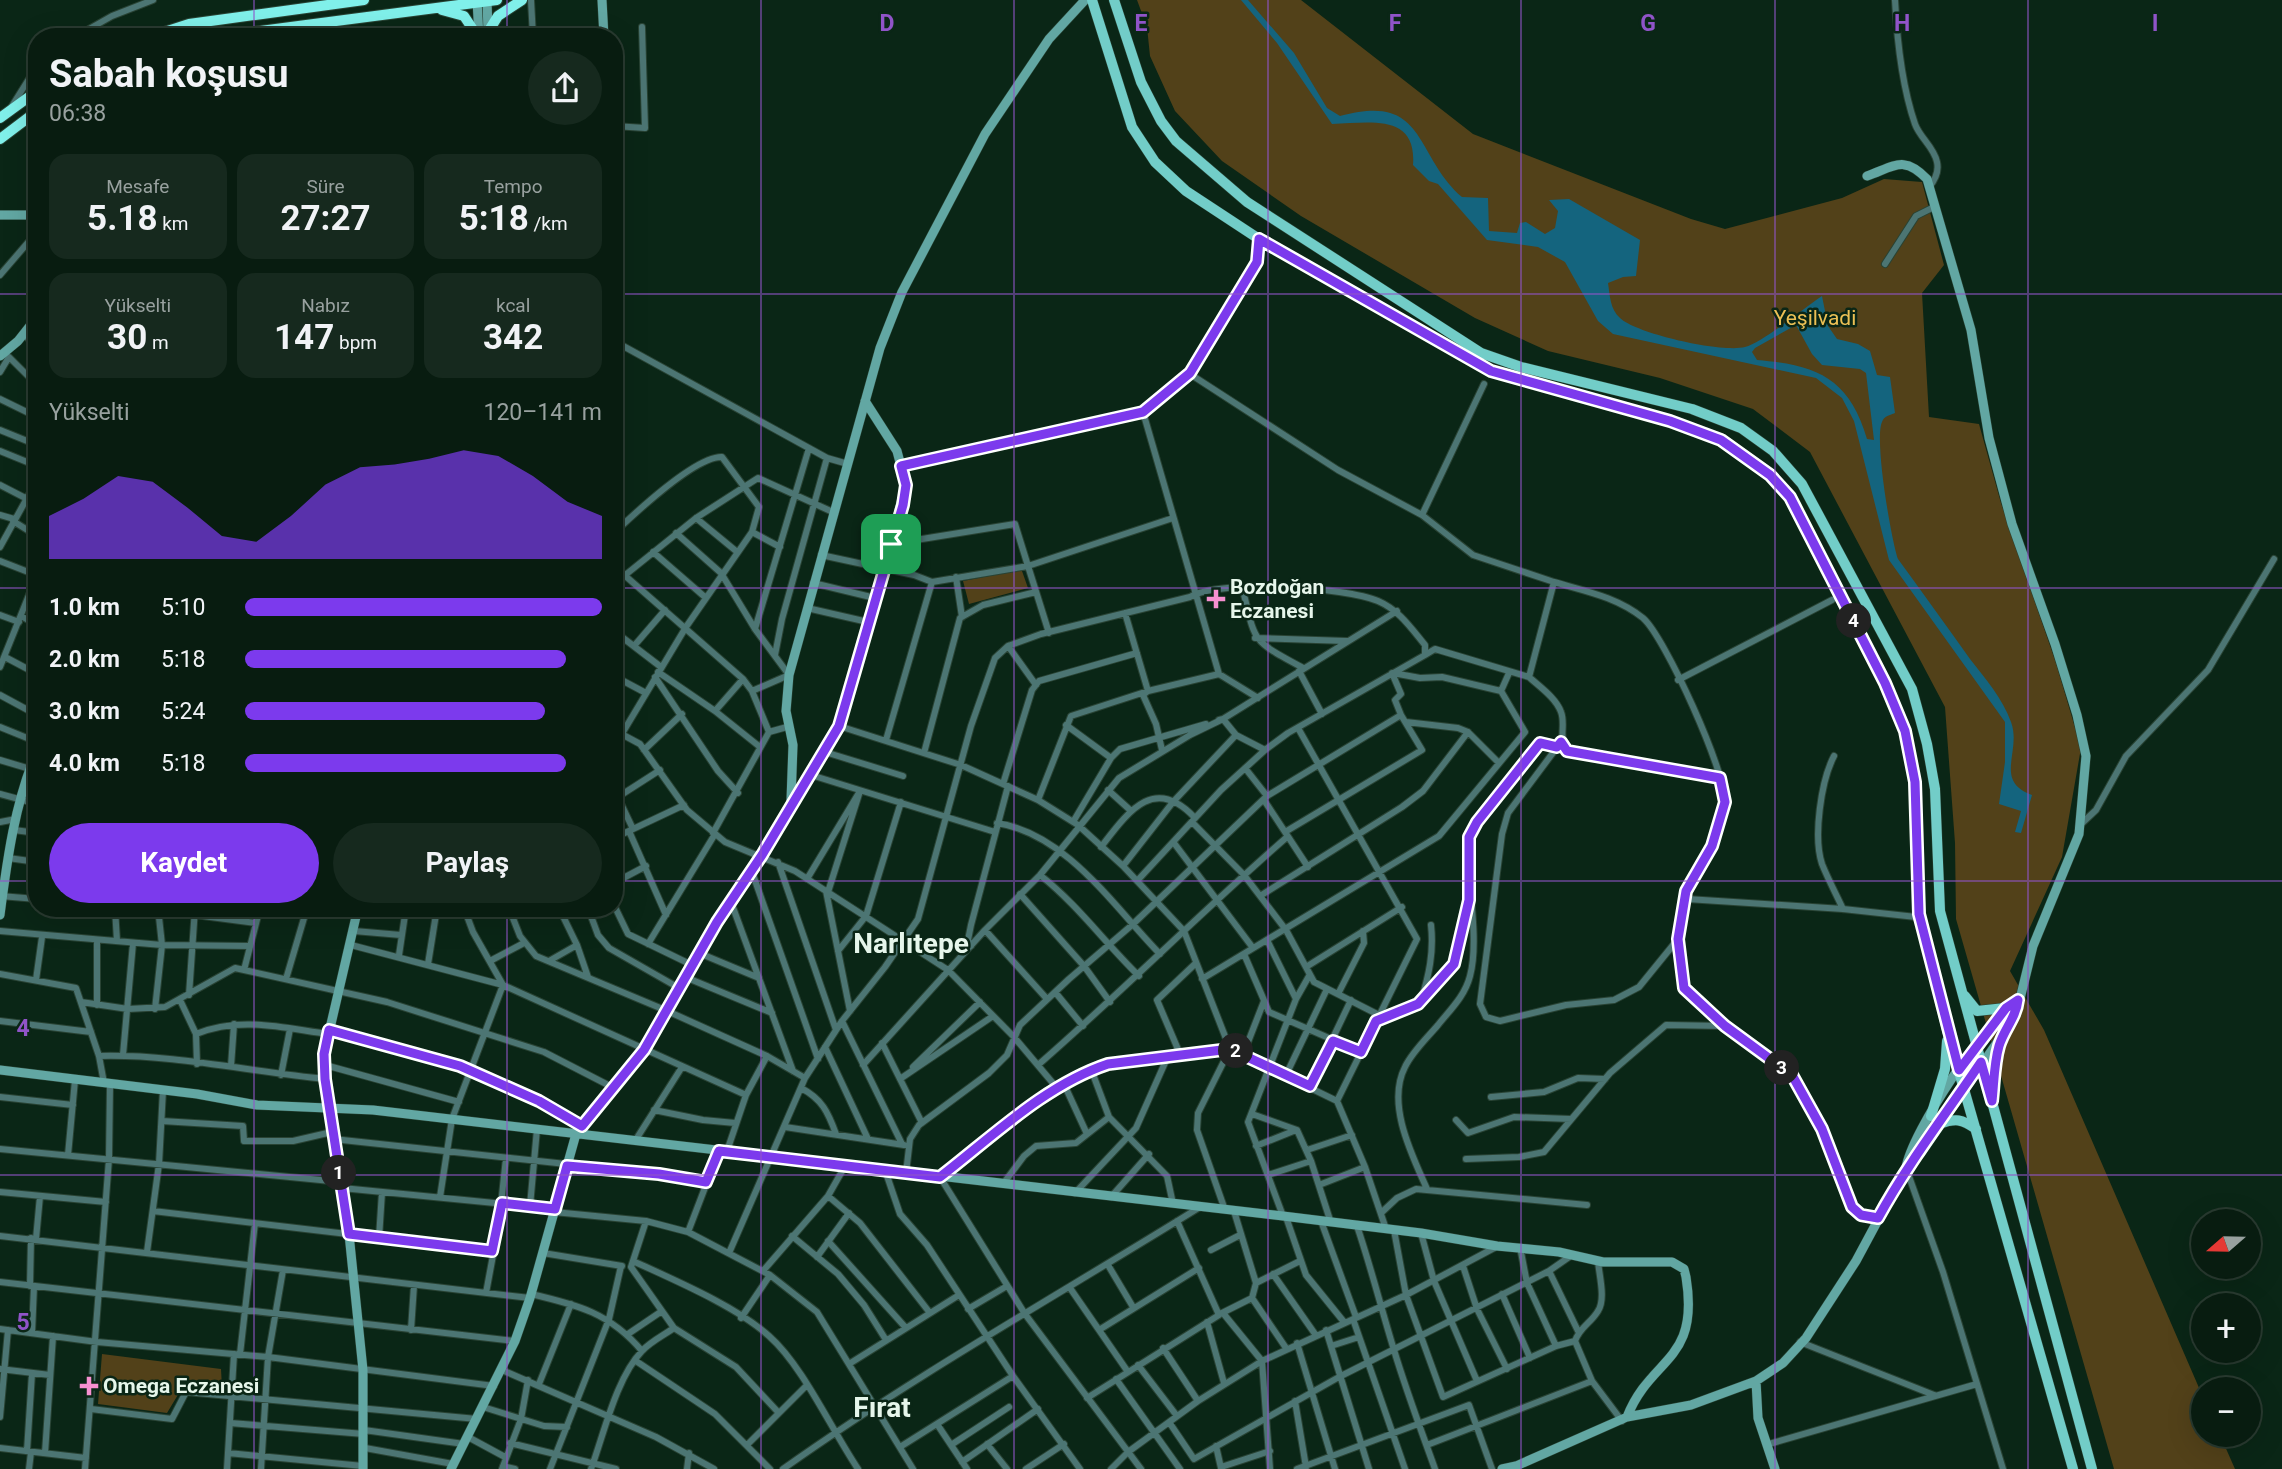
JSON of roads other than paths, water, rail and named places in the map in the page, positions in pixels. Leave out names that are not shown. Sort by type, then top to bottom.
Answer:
[{"type":"highway","points":[[177,28],[364,0]]},
{"type":"highway","points":[[489,28],[498,16],[522,0]]},
{"type":"highway","points":[[283,28],[485,1]]},
{"type":"highway","points":[[435,8],[464,16],[475,28]]},
{"type":"highway","points":[[4,115],[28,98]]},
{"type":"highway","points":[[0,139],[28,118]]},
{"type":"main road","points":[[1092,0],[1132,127],[1155,162],[1186,191],[1259,239],[1491,371],[1670,421],[1721,440],[1770,475],[1790,497],[1885,683],[1905,731],[1915,782],[1919,914],[1947,1030],[2073,1469]]},
{"type":"main road","points":[[1114,0],[1141,82],[1161,121],[1176,141],[1247,202],[1481,353],[1521,366],[1692,409],[1741,428],[1773,451],[1802,484],[1912,689],[1927,744],[1935,789],[1940,911],[2092,1469]]},
{"type":"main road","points":[[1958,985],[1977,1011],[2006,1008]]},
{"type":"main road","points":[[1931,1116],[1945,1069],[1947,1030]]},
{"type":"main road","points":[[1992,1101],[1999,1048],[2005,1030]]},
{"type":"main road","points":[[1939,1124],[1953,1119],[1963,1120],[1976,1129]]},
{"type":"street","points":[[91,28],[153,0]]},
{"type":"street","points":[[531,0],[533,28]]},
{"type":"street","points":[[602,0],[604,28]]},
{"type":"street","points":[[791,802],[793,745],[787,727],[789,675],[880,348],[902,292],[985,134],[1049,39],[1085,0]]},
{"type":"street","points":[[1895,0],[1904,74],[1916,125],[1937,163],[1934,181],[1929,187]]},
{"type":"street","points":[[483,28],[485,1]]},
{"type":"street","points":[[623,127],[645,128],[642,27]]},
{"type":"street","points":[[4,115],[28,79]]},
{"type":"street","points":[[1867,176],[1903,163],[1913,165],[1927,179],[1971,330],[1989,438],[2012,524],[2077,715],[2086,756],[2080,826],[2033,946],[2016,1015],[1981,1062],[1921,1153],[1906,1168]]},
{"type":"street","points":[[1885,264],[1916,216],[1934,207]]},
{"type":"street","points":[[0,215],[28,215]]},
{"type":"street","points":[[901,466],[1143,412],[1190,373],[1257,262],[1259,239]]},
{"type":"street","points":[[0,275],[28,242]]},
{"type":"street","points":[[0,356],[28,328]]},
{"type":"street","points":[[23,334],[28,338]]},
{"type":"street","points":[[623,346],[828,458],[848,464]]},
{"type":"street","points":[[0,372],[9,357],[28,376]]},
{"type":"street","points":[[1190,373],[1338,470],[1422,516],[1473,555],[1612,598],[1644,619],[1715,755],[1725,802],[1712,846],[1686,891],[1687,899],[1678,939],[1684,988],[1725,1026],[1792,1075],[1822,1129],[1852,1207],[1861,1215],[1878,1218]]},
{"type":"street","points":[[1422,516],[1484,384]]},
{"type":"street","points":[[0,399],[28,413]]},
{"type":"street","points":[[365,1448],[452,1467],[515,1342],[579,1130],[644,1050],[730,900],[762,855],[791,802],[811,775],[839,726],[906,485],[897,452],[865,401]]},
{"type":"street","points":[[1143,412],[1219,674],[1258,698]]},
{"type":"street","points":[[0,430],[28,441]]},
{"type":"street","points":[[755,629],[809,448]]},
{"type":"street","points":[[0,451],[28,462]]},
{"type":"street","points":[[623,525],[662,492],[711,457],[722,457],[759,507],[752,532],[721,573],[644,692],[624,735],[645,750],[684,804],[714,834],[725,842],[778,862],[904,940],[948,971],[1061,1086],[1087,1134]]},
{"type":"street","points":[[775,656],[828,458]]},
{"type":"street","points":[[769,732],[752,691],[743,679],[624,576],[696,518],[758,478],[794,497],[835,513]]},
{"type":"street","points":[[0,485],[26,496]]},
{"type":"street","points":[[0,547],[28,493]]},
{"type":"street","points":[[0,515],[28,530]]},
{"type":"street","points":[[696,518],[736,551]]},
{"type":"street","points":[[821,555],[884,568],[932,582],[1028,566],[1173,518]]},
{"type":"street","points":[[891,544],[1015,524],[1049,633]]},
{"type":"street","points":[[752,532],[779,547]]},
{"type":"street","points":[[676,533],[721,573],[755,629],[789,675]]},
{"type":"street","points":[[653,552],[706,598]]},
{"type":"street","points":[[2080,826],[2096,810],[2126,756],[2194,689],[2208,670],[2274,559]]},
{"type":"street","points":[[0,561],[28,572]]},
{"type":"street","points":[[956,577],[962,617]]},
{"type":"street","points":[[886,740],[932,582]]},
{"type":"street","points":[[1529,677],[1554,582]]},
{"type":"street","points":[[813,583],[875,598]]},
{"type":"street","points":[[1242,586],[1255,638],[1261,645],[1301,670],[1322,714]]},
{"type":"street","points":[[729,1253],[805,1078],[842,1021],[918,919],[961,765],[995,658],[1008,646],[1195,594],[1201,590],[1242,586],[1362,595],[1397,611],[1425,645],[1425,655]]},
{"type":"street","points":[[924,753],[956,624],[962,617],[983,605],[1036,592]]},
{"type":"street","points":[[0,665],[28,597]]},
{"type":"street","points":[[1678,680],[1832,600]]},
{"type":"street","points":[[807,608],[868,622]]},
{"type":"street","points":[[634,646],[665,610]]},
{"type":"street","points":[[1076,824],[1132,768],[1223,719],[1397,611]]},
{"type":"street","points":[[1125,613],[1148,691]]},
{"type":"street","points":[[0,615],[28,622]]},
{"type":"street","points":[[623,638],[658,672],[715,711],[760,747]]},
{"type":"street","points":[[1255,638],[1347,641]]},
{"type":"street","points":[[1008,646],[1036,685]]},
{"type":"street","points":[[1137,881],[1265,750],[1435,649],[1508,673],[1529,677],[1549,695],[1561,712],[1559,744],[1508,813],[1502,834],[1480,1004],[1486,1017],[1500,1021],[1566,1005],[1614,1000],[1639,987],[1678,939]]},
{"type":"street","points":[[971,946],[968,940],[971,925],[1005,785],[1036,685],[1039,681],[1137,653]]},
{"type":"street","points":[[5,657],[28,669]]},
{"type":"street","points":[[658,672],[718,771],[738,793]]},
{"type":"street","points":[[1202,979],[1438,836],[1525,732],[1501,691],[1442,677],[1420,678],[1392,673]]},
{"type":"street","points":[[1038,1065],[1139,976],[1286,835],[1422,750],[1395,700],[1401,694],[1392,673]]},
{"type":"street","points":[[1501,691],[1508,673]]},
{"type":"street","points":[[1038,800],[1071,716],[1148,691],[1219,674]]},
{"type":"street","points":[[752,691],[789,675]]},
{"type":"street","points":[[715,711],[743,679]]},
{"type":"street","points":[[623,680],[644,692]]},
{"type":"street","points":[[1148,691],[1143,695],[1162,750]]},
{"type":"street","points":[[0,695],[28,710]]},
{"type":"street","points":[[645,750],[682,714]]},
{"type":"street","points":[[906,1145],[922,1123],[989,1073],[1007,1055],[1020,1025],[1132,925],[1265,798],[1401,715]]},
{"type":"street","points":[[863,1065],[985,930],[1040,875],[1076,824],[1111,758],[1120,749],[1223,719]]},
{"type":"street","points":[[1223,719],[1236,735],[1265,750]]},
{"type":"street","points":[[1406,722],[1458,728],[1468,733],[1499,763]]},
{"type":"street","points":[[1066,725],[1111,758]]},
{"type":"street","points":[[839,726],[961,765],[1038,800],[1076,824],[1124,866],[1184,931],[1230,1049],[1198,1114],[1197,1130],[1240,1234],[1256,1283],[1252,1298],[1163,1348],[1087,1398]]},
{"type":"street","points":[[0,727],[28,738]]},
{"type":"street","points":[[648,944],[738,793],[769,732],[787,727]]},
{"type":"street","points":[[1298,728],[1317,766],[1402,907],[1418,939],[1337,1101]]},
{"type":"street","points":[[1260,896],[1359,836],[1423,791],[1468,733]]},
{"type":"street","points":[[1124,866],[1173,802],[1236,735]]},
{"type":"street","points":[[1427,1189],[1410,1153],[1398,1102],[1400,1080],[1405,1065],[1462,995],[1470,977],[1473,957],[1467,854],[1469,837],[1477,822],[1540,743],[1559,744],[1567,751],[1720,778]]},
{"type":"street","points":[[825,752],[903,776]]},
{"type":"street","points":[[1834,756],[1826,773],[1818,842],[1821,862],[1843,909]]},
{"type":"street","points":[[0,760],[28,768]]},
{"type":"street","points":[[1245,768],[1308,867]]},
{"type":"street","points":[[623,794],[660,771]]},
{"type":"street","points":[[811,775],[995,832]]},
{"type":"street","points":[[0,915],[1,896],[16,819],[28,783]]},
{"type":"street","points":[[1108,790],[1129,809]]},
{"type":"street","points":[[807,879],[860,791]]},
{"type":"street","points":[[850,1010],[827,892],[860,791]]},
{"type":"street","points":[[0,794],[28,802]]},
{"type":"street","points":[[1101,847],[1129,809],[1155,799],[1166,798],[1183,805],[1215,846],[1244,875],[1286,930],[1309,976],[1378,1018]]},
{"type":"street","points":[[838,951],[866,916],[901,802]]},
{"type":"street","points":[[623,834],[684,804]]},
{"type":"street","points":[[623,810],[666,915]]},
{"type":"street","points":[[0,822],[16,819]]},
{"type":"street","points":[[997,824],[1016,826],[1058,851],[1093,881],[1160,954]]},
{"type":"street","points":[[14,830],[28,832]]},
{"type":"street","points":[[1174,843],[1253,948]]},
{"type":"street","points":[[8,858],[28,861]]},
{"type":"street","points":[[778,862],[836,1030]]},
{"type":"street","points":[[623,878],[646,866]]},
{"type":"street","points":[[751,869],[818,1059]]},
{"type":"street","points":[[1040,875],[1076,905],[1107,945],[1139,976]]},
{"type":"street","points":[[1020,894],[1084,966],[1110,1002]]},
{"type":"street","points":[[1,896],[28,898]]},
{"type":"street","points":[[1687,899],[1843,909],[1879,915],[1916,917],[1919,914]]},
{"type":"street","points":[[730,900],[793,1071]]},
{"type":"street","points":[[1378,1018],[1421,1001],[1457,958],[1469,900]]},
{"type":"street","points":[[1306,967],[1402,907]]},
{"type":"street","points":[[116,917],[117,941]]},
{"type":"street","points":[[155,1009],[162,944],[159,917]]},
{"type":"street","points":[[189,995],[195,917]]},
{"type":"street","points":[[223,917],[256,923]]},
{"type":"street","points":[[244,970],[258,917]]},
{"type":"street","points":[[286,979],[304,917]]},
{"type":"street","points":[[228,1453],[363,1467],[363,1370],[354,1277],[325,1079],[328,1032],[356,917]]},
{"type":"street","points":[[399,956],[404,917]]},
{"type":"street","points":[[428,964],[436,917]]},
{"type":"street","points":[[440,1197],[452,1119],[503,985],[467,917]]},
{"type":"street","points":[[513,917],[524,943],[536,956],[767,1056],[805,1078]]},
{"type":"street","points":[[563,917],[577,945],[587,977]]},
{"type":"street","points":[[591,917],[598,935],[609,948],[679,988]]},
{"type":"street","points":[[620,917],[628,934],[692,965]]},
{"type":"street","points":[[1421,1001],[1430,970],[1433,946],[1431,925]]},
{"type":"street","points":[[985,930],[1047,999]]},
{"type":"street","points":[[0,931],[42,937],[133,943],[250,946]]},
{"type":"street","points":[[354,931],[401,935]]},
{"type":"street","points":[[1338,994],[1364,943],[1363,931]]},
{"type":"street","points":[[36,980],[42,937]]},
{"type":"street","points":[[97,940],[97,1005]]},
{"type":"street","points":[[1267,940],[1296,999]]},
{"type":"street","points":[[123,1055],[133,943]]},
{"type":"street","points":[[490,961],[524,943]]},
{"type":"street","points":[[351,945],[503,985],[746,1095]]},
{"type":"street","points":[[549,961],[577,945]]},
{"type":"street","points":[[699,953],[759,978]]},
{"type":"street","points":[[1244,954],[1269,1012],[1361,1052]]},
{"type":"street","points":[[1180,1054],[1157,1000],[1196,963]]},
{"type":"street","points":[[81,1002],[128,1009],[155,1009],[180,1000],[235,968],[387,1002],[544,1052],[612,1087]]},
{"type":"street","points":[[0,974],[76,988],[107,1084],[109,1159],[97,1342],[85,1469]]},
{"type":"street","points":[[1309,976],[1296,999],[1271,1069],[1248,1122],[1306,1275],[1344,1322]]},
{"type":"street","points":[[685,977],[772,1013]]},
{"type":"street","points":[[1286,1075],[1327,989]]},
{"type":"street","points":[[1055,992],[1083,1026]]},
{"type":"street","points":[[180,1000],[196,1034],[197,1063]]},
{"type":"street","points":[[1243,1055],[1264,1000]]},
{"type":"street","points":[[1310,1086],[1351,1000]]},
{"type":"street","points":[[1502,1469],[1516,1466],[1625,1419],[1690,1405],[1756,1381],[1783,1363],[1856,1261],[1906,1168],[1914,1142],[1959,1070],[2006,1008],[2018,1000]]},
{"type":"street","points":[[900,1080],[979,1002]]},
{"type":"street","points":[[900,1080],[993,1016]]},
{"type":"street","points":[[0,1021],[91,1032]]},
{"type":"street","points":[[842,1021],[906,1145],[906,1173]]},
{"type":"street","points":[[196,1034],[216,1026],[247,1022],[328,1032],[471,1071],[539,1101],[579,1130]]},
{"type":"street","points":[[232,1066],[234,1024]]},
{"type":"street","points":[[1466,1159],[1519,1157],[1545,1152],[1605,1079],[1666,1025],[1725,1026]]},
{"type":"street","points":[[281,1075],[290,1029]]},
{"type":"street","points":[[882,1043],[922,1123]]},
{"type":"street","points":[[825,1047],[868,1139]]},
{"type":"street","points":[[940,1177],[1061,1086],[1091,1069],[1108,1064],[1230,1049],[1337,1101],[1390,1230],[1406,1295],[1443,1397],[1556,1346],[1575,1341]]},
{"type":"street","points":[[99,1056],[123,1055],[232,1066],[281,1075],[325,1079]]},
{"type":"street","points":[[688,1232],[706,1182],[767,1056]]},
{"type":"street","points":[[1075,1193],[1136,1128],[1150,1090],[1168,1056]]},
{"type":"street","points":[[325,1065],[458,1102]]},
{"type":"street","points":[[635,1141],[682,1067]]},
{"type":"street","points":[[1091,1069],[1109,1117],[1149,1154],[1167,1176],[1173,1203]]},
{"type":"street","points":[[0,1070],[163,1090],[257,1105],[328,1106],[537,1129],[579,1130],[635,1141],[1421,1233],[1598,1261],[1672,1262],[1684,1269],[1686,1277],[1687,1320],[1679,1349],[1633,1403],[1625,1419]]},
{"type":"street","points":[[1490,1097],[1544,1092],[1578,1078],[1605,1079]]},
{"type":"street","points":[[68,1155],[75,1080]]},
{"type":"street","points":[[801,1088],[817,1096],[826,1108],[836,1134]]},
{"type":"street","points":[[147,1252],[159,1164],[163,1090]]},
{"type":"street","points":[[0,1097],[73,1105]]},
{"type":"street","points":[[654,1110],[703,1120],[735,1123]]},
{"type":"street","points":[[1252,1114],[1297,1130],[1307,1150],[1319,1185],[1326,1222],[1367,1365],[1405,1469]]},
{"type":"street","points":[[1003,1184],[1024,1156],[1037,1146],[1076,1143],[1109,1117]]},
{"type":"street","points":[[1456,1120],[1468,1133],[1514,1117],[1571,1119]]},
{"type":"street","points":[[162,1121],[243,1126],[244,1141],[293,1141],[333,1135],[706,1182]]},
{"type":"street","points":[[785,1127],[906,1145]]},
{"type":"street","points":[[530,1206],[537,1129]]},
{"type":"street","points":[[1256,1146],[1297,1130]]},
{"type":"street","points":[[1307,1150],[1352,1135]]},
{"type":"street","points":[[0,1149],[530,1206],[646,1221],[688,1232],[771,1275],[817,1312],[913,1469]]},
{"type":"street","points":[[1111,1197],[1149,1154]]},
{"type":"street","points":[[486,1293],[502,1203],[506,1158]]},
{"type":"street","points":[[1268,1175],[1311,1161]]},
{"type":"street","points":[[763,1271],[828,1196],[845,1166]]},
{"type":"street","points":[[1319,1185],[1365,1167]]},
{"type":"street","points":[[1906,1168],[1943,1272],[2003,1469]]},
{"type":"street","points":[[884,1170],[900,1214],[927,1245],[1013,1376],[1080,1469]]},
{"type":"street","points":[[940,1177],[1025,1314],[1141,1469]]},
{"type":"street","points":[[1381,1213],[1407,1192],[1427,1189],[1587,1205]]},
{"type":"street","points":[[0,1192],[106,1202]]},
{"type":"street","points":[[379,1238],[382,1192]]},
{"type":"street","points":[[32,1333],[34,1239],[40,1196]]},
{"type":"street","points":[[828,1196],[849,1213],[889,1257],[930,1313]]},
{"type":"street","points":[[783,1469],[874,1405],[988,1339],[1200,1207]]},
{"type":"street","points":[[153,1211],[492,1251]]},
{"type":"street","points":[[817,1257],[849,1213]]},
{"type":"street","points":[[632,1264],[646,1221]]},
{"type":"street","points":[[1177,1221],[1221,1314],[1262,1361],[1270,1469]]},
{"type":"street","points":[[227,1469],[231,1394],[255,1223]]},
{"type":"street","points":[[1357,1226],[1394,1352],[1435,1469]]},
{"type":"street","points":[[1421,1233],[1434,1280],[1477,1381]]},
{"type":"street","points":[[1211,1250],[1240,1234]]},
{"type":"street","points":[[0,1236],[103,1246],[414,1285],[531,1296],[571,1304],[609,1319],[628,1334],[642,1351]]},
{"type":"street","points":[[792,1236],[847,1284],[886,1340]]},
{"type":"street","points":[[828,1241],[906,1328]]},
{"type":"street","points":[[1111,1469],[1128,1452],[1177,1416],[1224,1383],[1262,1361],[1315,1334],[1406,1295],[1497,1247]]},
{"type":"street","points":[[1520,1247],[1527,1283],[1556,1346]]},
{"type":"street","points":[[543,1253],[621,1266],[632,1264],[701,1293],[768,1335],[791,1360],[858,1469]]},
{"type":"street","points":[[1169,1422],[1194,1459],[1339,1377],[1394,1352],[1527,1283],[1572,1255]]},
{"type":"street","points":[[1256,1283],[1300,1261]]},
{"type":"street","points":[[1598,1261],[1602,1304],[1597,1313],[1578,1331],[1575,1341],[1592,1381],[1625,1419]]},
{"type":"street","points":[[632,1264],[674,1328],[712,1349],[736,1367],[778,1412]]},
{"type":"street","points":[[1108,1265],[1133,1307]]},
{"type":"street","points":[[550,1469],[609,1319],[621,1266]]},
{"type":"street","points":[[1463,1266],[1477,1309],[1507,1369]]},
{"type":"street","points":[[1099,1330],[1199,1268]]},
{"type":"street","points":[[261,1469],[268,1357],[283,1270]]},
{"type":"street","points":[[1549,1271],[1578,1331]]},
{"type":"street","points":[[1273,1274],[1315,1334]]},
{"type":"street","points":[[741,1318],[771,1275]]},
{"type":"street","points":[[0,1282],[515,1342]]},
{"type":"street","points":[[411,1330],[414,1285]]},
{"type":"street","points":[[968,1310],[1007,1286]]},
{"type":"street","points":[[1070,1288],[1128,1372]]},
{"type":"street","points":[[1502,1294],[1530,1358]]},
{"type":"street","points":[[849,1364],[959,1295]]},
{"type":"street","points":[[1252,1298],[1286,1348]]},
{"type":"street","points":[[539,1384],[571,1304]]},
{"type":"street","points":[[628,1334],[662,1311]]},
{"type":"street","points":[[1207,1322],[1224,1383]]},
{"type":"street","points":[[593,1465],[609,1415],[635,1361],[642,1351],[674,1328]]},
{"type":"street","points":[[0,1329],[97,1342],[268,1357],[494,1386]]},
{"type":"street","points":[[0,1417],[2,1370],[8,1330]]},
{"type":"street","points":[[1326,1330],[1369,1469]]},
{"type":"street","points":[[45,1453],[53,1336]]},
{"type":"street","points":[[1331,1346],[1359,1337]]},
{"type":"street","points":[[1800,1342],[1936,1395]]},
{"type":"street","points":[[1297,1343],[1310,1394],[1335,1469]]},
{"type":"street","points":[[1163,1348],[1198,1401]]},
{"type":"street","points":[[635,1361],[715,1414],[770,1469]]},
{"type":"street","points":[[1138,1365],[1177,1416]]},
{"type":"street","points":[[2,1370],[50,1375]]},
{"type":"street","points":[[502,1370],[578,1400],[689,1453],[714,1469]]},
{"type":"street","points":[[29,1469],[32,1373]]},
{"type":"street","points":[[900,1447],[1013,1376]]},
{"type":"street","points":[[1116,1379],[1180,1469]]},
{"type":"street","points":[[515,1469],[503,1468],[521,1419],[528,1380]]},
{"type":"street","points":[[1427,1446],[1592,1381]]},
{"type":"street","points":[[1756,1381],[1758,1418],[1769,1444],[1775,1469]]},
{"type":"street","points":[[1769,1444],[1978,1384]]},
{"type":"street","points":[[747,1445],[806,1386]]},
{"type":"street","points":[[90,1409],[172,1419],[186,1392],[362,1406],[477,1419]]},
{"type":"street","points":[[1295,1401],[1306,1467]]},
{"type":"street","points":[[1297,1469],[1469,1405],[1492,1469]]},
{"type":"street","points":[[483,1407],[544,1426],[567,1427]]},
{"type":"street","points":[[951,1445],[1009,1407]]},
{"type":"street","points":[[962,1462],[1038,1409]]},
{"type":"street","points":[[230,1423],[466,1441],[505,1457]]},
{"type":"street","points":[[937,1424],[967,1469]]},
{"type":"street","points":[[510,1443],[556,1452],[593,1465],[616,1469]]},
{"type":"street","points":[[987,1444],[1007,1469]]},
{"type":"street","points":[[1026,1469],[1064,1444]]},
{"type":"street","points":[[1216,1446],[1221,1468],[1270,1451]]},
{"type":"street","points":[[0,1448],[86,1458]]},
{"type":"street","points":[[687,1469],[689,1453]]},
{"type":"water","points":[[1241,0],[1248,0],[1294,53],[1327,108],[1340,116],[1368,111],[1389,112],[1404,120],[1415,131],[1446,180],[1462,197],[1488,198],[1489,231],[1517,233],[1520,223],[1526,222],[1545,234],[1555,228],[1558,211],[1549,200],[1569,199],[1640,240],[1636,276],[1623,277],[1608,283],[1614,311],[1629,324],[1661,336],[1700,345],[1745,347],[1773,332],[1822,296],[1828,326],[1837,339],[1858,344],[1870,351],[1877,375],[1890,377],[1895,413],[1882,422],[1880,448],[1888,511],[1898,559],[2008,713],[2013,733],[2011,773],[2020,789],[2032,795],[2021,833],[2015,832],[2021,811],[1999,804],[2005,762],[2005,722],[1889,560],[1854,421],[1842,398],[1816,378],[1613,334],[1598,321],[1565,262],[1538,247],[1487,240],[1438,184],[1429,181],[1413,165],[1412,148],[1399,129],[1375,123],[1332,124],[1277,43]],"holes":[[[1796,325],[1812,354],[1822,365],[1860,369],[1866,373],[1874,440],[1867,439],[1851,402],[1828,379],[1797,366],[1757,360],[1752,352]]]},
{"type":"place","name":"Bozdoğan Eczanesi","points":[[1216,599]]},
{"type":"place","name":"Omega Eczanesi","points":[[89,1386]]},
{"type":"district","name":"Narlıtepe","points":[[911,943]]},
{"type":"district","name":"Fırat","points":[[882,1407]]},
{"type":"park label","name":"Yeşilvadi","points":[[1815,318]]}]
